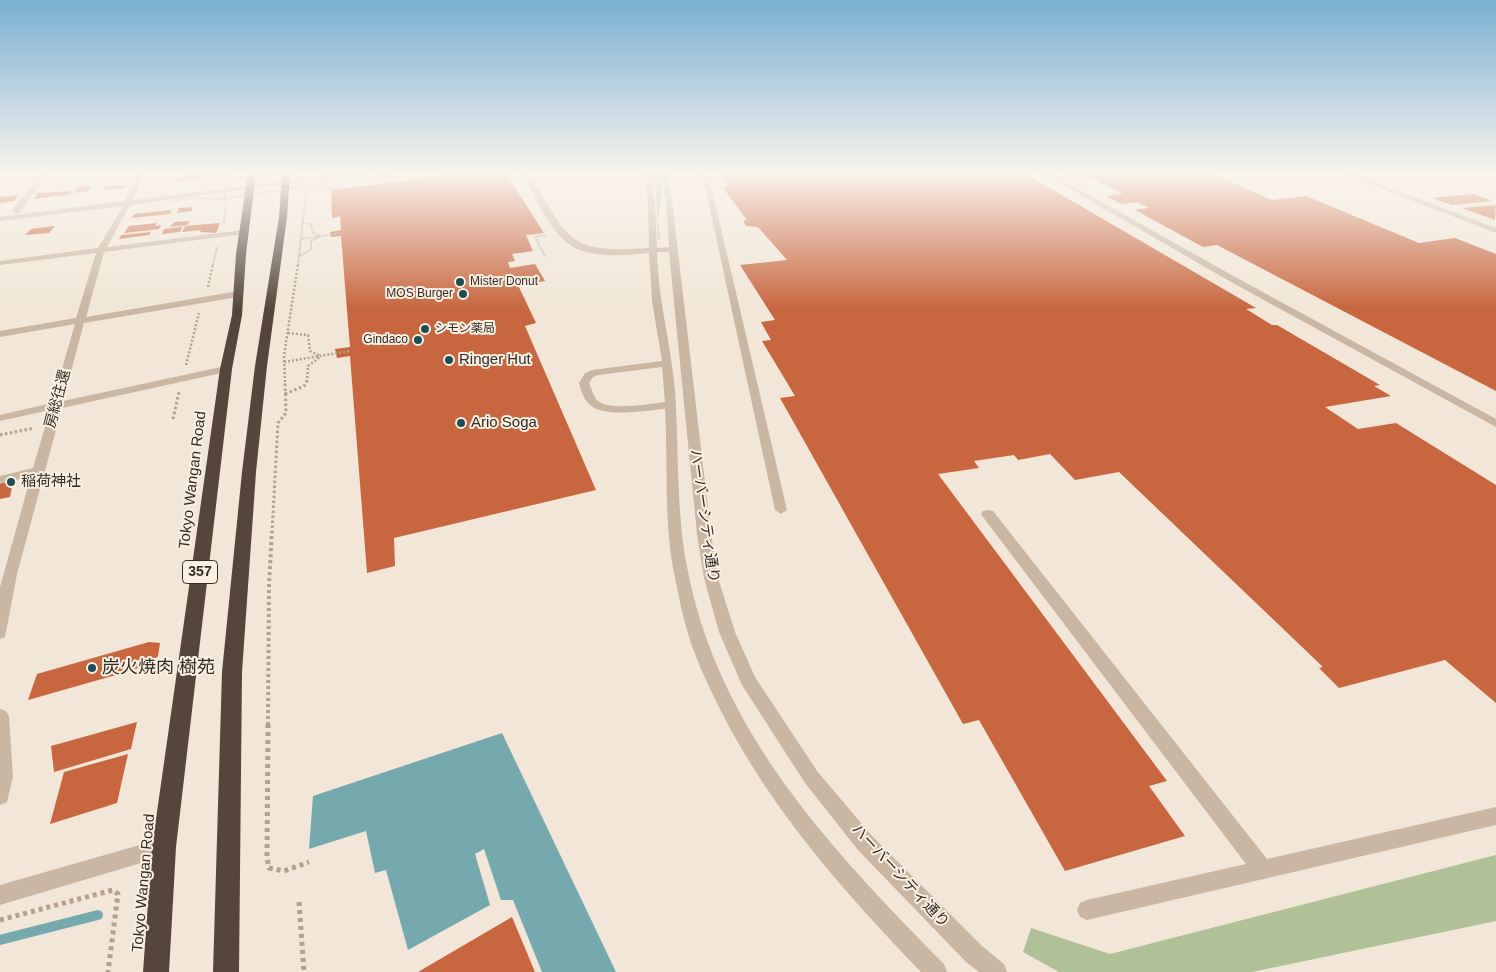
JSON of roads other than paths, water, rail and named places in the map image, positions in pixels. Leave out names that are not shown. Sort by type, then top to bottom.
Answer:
[{"type":"highway","name":"Tokyo Wangan Road","points":[[156,972],[164,847],[226,369],[237,316],[246,218]]},
{"type":"highway","name":"357","points":[[226,972],[232,672],[249,472],[261,366],[283,218]]},
{"type":"street","points":[[0,223],[29,218]]},
{"type":"street","name":"房総往還","points":[[0,633],[0,622],[10,574],[80,320],[100,250],[118,218]]},
{"type":"street","points":[[554,218],[564,235],[576,245],[608,251],[673,249]]},
{"type":"street","name":"ハーバーシティ通り","points":[[651,218],[655,293],[667,362],[680,567],[704,658],[737,726],[782,796],[838,869],[936,972]]},
{"type":"street","name":"ハーバーシティ通り","points":[[670,218],[704,534],[711,578],[727,632],[748,680],[811,777],[866,843],[974,954],[996,972]]},
{"type":"street","points":[[715,218],[780,510]]},
{"type":"street","points":[[1126,218],[1496,424]]},
{"type":"street","points":[[1463,218],[1496,231]]},
{"type":"street","points":[[0,263],[244,232]]},
{"type":"street","points":[[0,334],[238,294]]},
{"type":"street","points":[[667,362],[596,372],[589,375],[584,383],[592,402],[597,406],[617,408],[670,405]]},
{"type":"street","points":[[0,418],[226,369]]},
{"type":"street","points":[[0,480],[38,471]]},
{"type":"street","points":[[988,514],[1262,869]]},
{"type":"street","points":[[0,716],[4,777],[0,796]]},
{"type":"street","points":[[1087,910],[1496,816]]},
{"type":"street","points":[[0,895],[164,847]]},
{"type":"water","points":[[502,733],[616,972],[542,972],[513,900],[501,900],[484,849],[475,854],[490,905],[408,950],[386,870],[375,873],[366,831],[309,849],[313,796]]},
{"type":"waterway","points":[[0,940],[98,915]]},
{"type":"place","name":"Mister Donut","points":[[460,282]]},
{"type":"place","name":"MOS Burger","points":[[463,294]]},
{"type":"place","name":"シモン薬局","points":[[425,329]]},
{"type":"place","name":"Gindaco","points":[[418,340]]},
{"type":"place","name":"Ringer Hut","points":[[449,360]]},
{"type":"place","name":"Ario Soga","points":[[461,423]]},
{"type":"place","name":"稲荷神社","points":[[11,482]]},
{"type":"place","name":"炭火焼肉 樹苑","points":[[92,668]]}]
